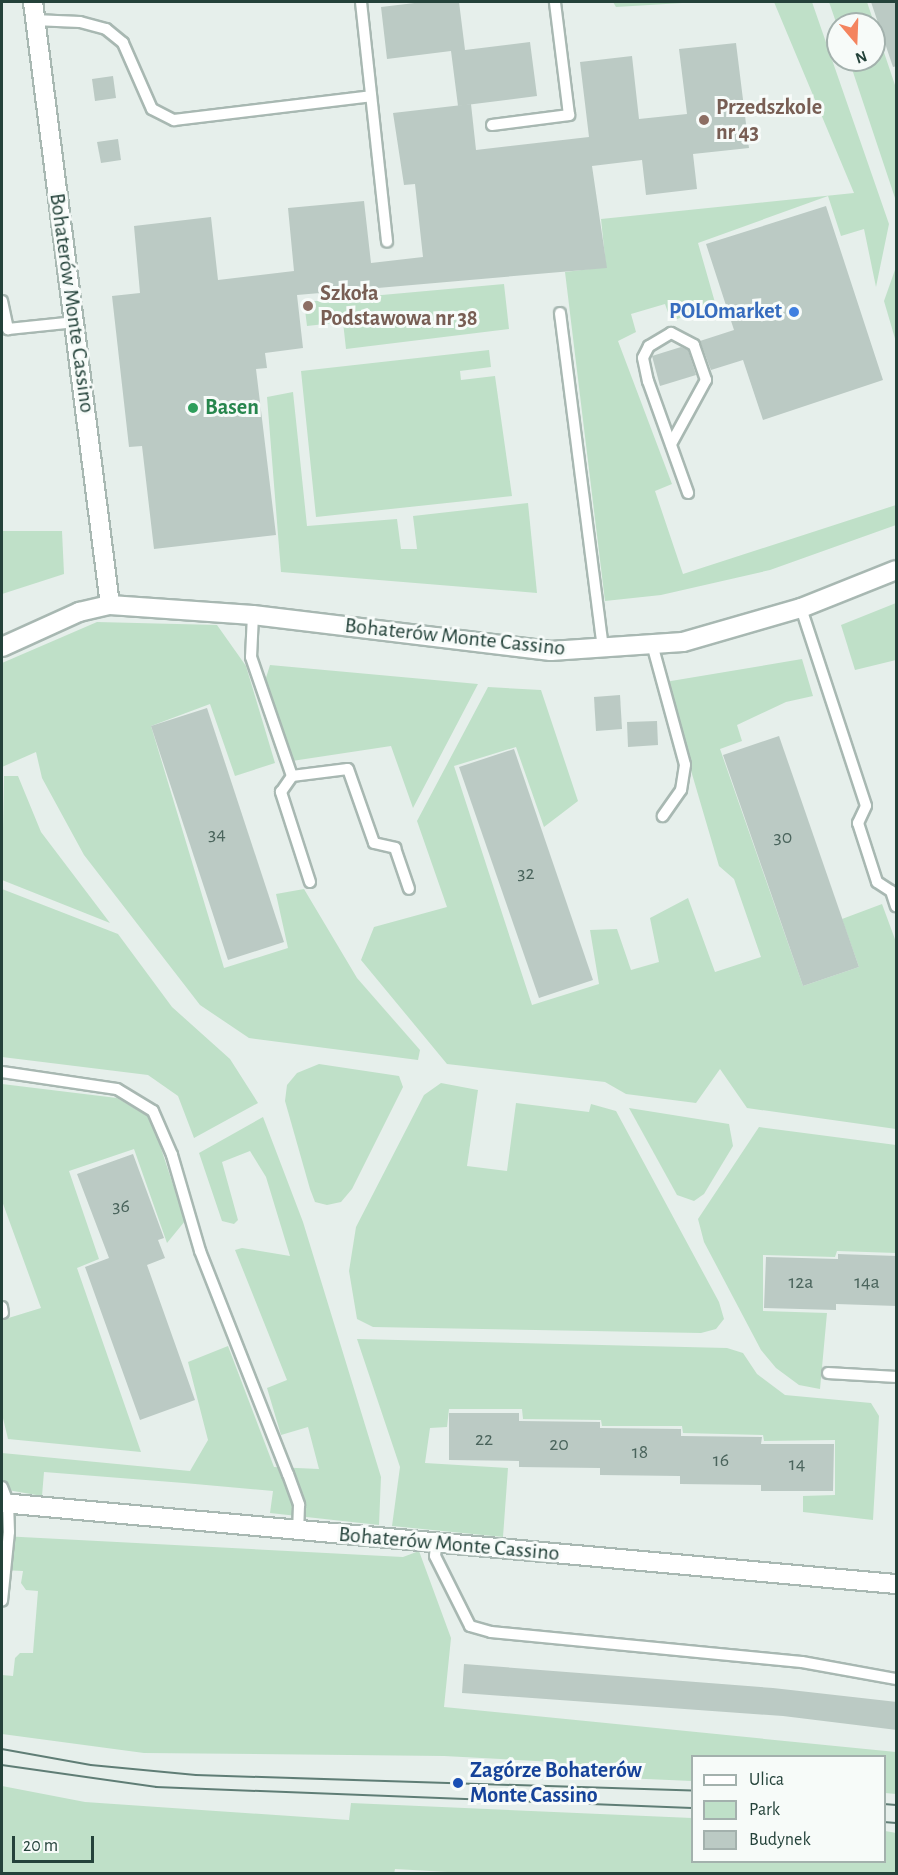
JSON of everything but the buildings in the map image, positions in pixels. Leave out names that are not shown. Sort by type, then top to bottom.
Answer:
[{"type":"street","name":"Bohaterów Monte Cassino","points":[[34,11],[76,322],[110,605]]},
{"type":"street","name":"Bohaterów Monte Cassino","points":[[2,647],[79,612],[110,605],[253,615],[551,651],[683,642],[801,608],[897,570]]},
{"type":"street","name":"Bohaterów Monte Cassino","points":[[4,1498],[436,1543],[897,1584]]},
{"type":"lane","points":[[361,2],[387,242]]},
{"type":"lane","points":[[492,124],[569,115],[555,2]]},
{"type":"lane","points":[[34,11],[106,29],[123,43],[152,109],[174,120],[370,96]]},
{"type":"lane","points":[[2,301],[8,329],[76,322]]},
{"type":"lane","points":[[560,313],[603,648]]},
{"type":"lane","points":[[671,444],[706,380],[694,345],[671,333],[649,346],[643,358],[671,444],[688,493]]},
{"type":"lane","points":[[801,608],[866,806],[858,823],[877,882],[891,891],[897,906]]},
{"type":"lane","points":[[253,615],[251,657],[292,776]]},
{"type":"lane","points":[[652,644],[685,765],[681,790],[663,816]]},
{"type":"lane","points":[[310,882],[281,792],[292,776],[348,769],[374,843],[395,848],[409,889]]},
{"type":"lane","points":[[2,1072],[117,1089],[153,1111],[172,1155],[200,1251],[299,1505],[298,1529]]},
{"type":"lane","points":[[828,1373],[897,1377]]},
{"type":"lane","points":[[2,1604],[9,1532],[4,1498]]},
{"type":"lane","points":[[436,1543],[435,1556],[470,1626],[491,1632],[791,1660],[897,1679]]},
{"type":"green space","points":[[613,2],[699,2],[616,7]]},
{"type":"green space","points":[[774,2],[812,2],[826,42],[826,72],[836,72],[889,224],[876,287],[864,229],[841,236],[828,196],[698,243],[716,306],[671,321],[665,304],[631,314],[636,332],[618,341],[672,484],[655,491],[683,574],[896,505],[896,525],[770,570],[661,595],[605,601],[565,272],[606,267],[601,219],[854,193]]},
{"type":"green space","points":[[829,2],[867,2],[870,12],[832,12]]},
{"type":"green space","points":[[886,58],[896,88],[896,201],[853,72],[886,72]]},
{"type":"green space","points":[[896,267],[896,342],[884,301]]},
{"type":"green space","points":[[504,284],[509,329],[346,349],[343,322],[307,326],[304,302]]},
{"type":"green space","points":[[489,350],[491,367],[460,371],[461,380],[495,376],[512,496],[316,517],[301,371]]},
{"type":"green space","points":[[293,392],[307,526],[397,519],[401,549],[417,549],[413,516],[528,503],[537,593],[281,572],[267,397]]},
{"type":"green space","points":[[2,531],[62,531],[64,574],[2,594]]},
{"type":"green space","points":[[896,603],[896,660],[855,670],[841,625]]},
{"type":"green space","points":[[97,622],[217,625],[246,666],[275,763],[235,776],[210,704],[151,726],[224,968],[288,948],[276,894],[304,889],[357,978],[420,1050],[418,1060],[249,1038],[200,1005],[84,855],[42,778],[36,752],[2,767],[2,663]]},
{"type":"green space","points":[[802,659],[813,696],[786,702],[737,725],[742,741],[720,749],[803,986],[859,967],[842,919],[882,904],[896,942],[896,1129],[747,1108],[720,1069],[696,1103],[626,1094],[605,1082],[447,1064],[361,960],[374,927],[447,907],[417,821],[488,687],[541,690],[578,801],[544,827],[516,747],[454,766],[532,1005],[599,984],[590,930],[617,929],[631,970],[659,962],[650,918],[688,898],[715,972],[761,957],[734,879],[719,866],[665,682]]},
{"type":"green space","points":[[270,665],[478,684],[413,808],[391,746],[292,761],[264,684]]},
{"type":"green space","points":[[4,776],[18,776],[41,832],[110,923],[2,880]]},
{"type":"green space","points":[[2,889],[118,934],[172,1007],[230,1059],[258,1103],[194,1138],[178,1096],[148,1075],[2,1057]]},
{"type":"green space","points":[[319,1064],[399,1076],[403,1087],[352,1189],[341,1202],[327,1205],[315,1202],[285,1101],[287,1085],[297,1073]]},
{"type":"green space","points":[[441,1083],[478,1090],[467,1166],[507,1171],[516,1103],[589,1112],[591,1104],[616,1111],[719,1302],[724,1319],[716,1329],[701,1333],[373,1327],[357,1319],[349,1271],[356,1227],[424,1095]]},
{"type":"green space","points":[[2,1084],[117,1098],[151,1118],[185,1221],[167,1243],[134,1149],[69,1171],[99,1259],[77,1268],[141,1452],[8,1439],[2,1414],[2,1320],[41,1308],[2,1201]]},
{"type":"green space","points":[[629,1108],[729,1124],[733,1146],[704,1194],[694,1201],[677,1195]]},
{"type":"green space","points":[[263,1117],[303,1222],[381,1477],[379,1525],[270,1513],[273,1491],[44,1472],[42,1496],[2,1489],[2,1453],[190,1471],[208,1440],[188,1362],[228,1346],[274,1467],[319,1469],[308,1427],[281,1435],[267,1388],[287,1380],[235,1250],[242,1248],[290,1256],[266,1177],[250,1151],[222,1162],[238,1220],[234,1224],[222,1221],[199,1153]]},
{"type":"green space","points":[[759,1127],[896,1145],[896,1253],[837,1251],[835,1257],[763,1255],[763,1311],[827,1313],[820,1389],[799,1385],[776,1368],[761,1350],[704,1242],[698,1219]]},
{"type":"green space","points":[[357,1339],[727,1348],[743,1353],[757,1374],[785,1395],[871,1403],[879,1416],[873,1520],[803,1512],[803,1496],[835,1495],[835,1440],[764,1441],[763,1435],[683,1433],[682,1426],[602,1426],[601,1420],[523,1419],[522,1409],[449,1409],[447,1427],[430,1428],[425,1463],[508,1468],[503,1537],[392,1526],[400,1467]]},
{"type":"green space","points":[[2,1536],[403,1557],[419,1551],[451,1638],[444,1707],[896,1752],[896,1794],[886,1793],[886,1755],[691,1755],[691,1781],[554,1775],[554,1762],[444,1756],[144,1753],[2,1734],[2,1675],[13,1676],[15,1658],[20,1653],[33,1653],[38,1591],[26,1590],[21,1583],[23,1571],[2,1570]]},
{"type":"green space","points":[[2,1786],[85,1802],[349,1820],[351,1803],[691,1818],[691,1863],[886,1863],[886,1831],[896,1833],[896,1873],[482,1874],[395,1869],[394,1874],[2,1873]]},
{"type":"tram line","points":[[2,1749],[91,1765],[196,1775],[691,1791]]},
{"type":"tram line","points":[[2,1765],[156,1787],[691,1808]]},
{"type":"tram line","points":[[886,1804],[896,1805]]},
{"type":"tram line","points":[[886,1822],[896,1823]]},
{"type":"place","name":"Przedszkole nr 43","points":[[704,120]]},
{"type":"place","name":"Szkoła Podstawowa nr 38","points":[[308,306]]},
{"type":"place","name":"POLOmarket","points":[[794,312]]},
{"type":"place","name":"Basen","points":[[193,408]]},
{"type":"place","name":"Zagórze Bohaterów Monte Cassino","points":[[458,1783]]}]
